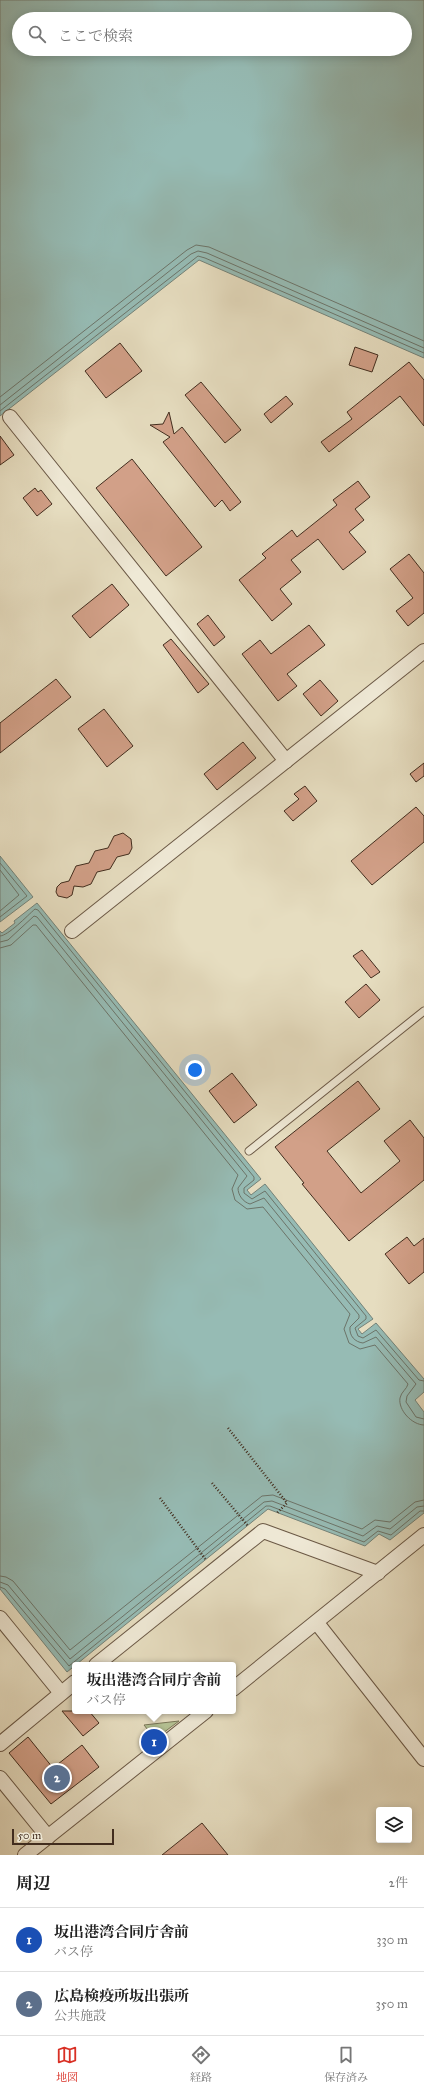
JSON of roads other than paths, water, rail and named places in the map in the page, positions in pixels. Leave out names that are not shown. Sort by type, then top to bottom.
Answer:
[{"type":"street","points":[[10,417],[286,761]]},
{"type":"street","points":[[72,931],[424,651]]},
{"type":"street","points":[[100,1662],[263,1531],[378,1573]]},
{"type":"street","points":[[236,1687],[424,1535]]},
{"type":"street","points":[[0,1618],[61,1694]]},
{"type":"street","points":[[316,1623],[424,1758]]},
{"type":"street","points":[[0,1744],[72,1685]]},
{"type":"street","points":[[25,1855],[202,1714]]},
{"type":"street","points":[[0,1778],[48,1837]]},
{"type":"lane","points":[[249,1151],[424,1011]]},
{"type":"water","points":[[0,0],[424,0],[424,358],[199,260],[0,416]]},
{"type":"water","points":[[0,856],[33,897],[0,922]]},
{"type":"water","points":[[37,903],[261,1179],[247,1190],[251,1195],[265,1184],[373,1319],[358,1329],[362,1334],[376,1323],[424,1379],[424,1392],[415,1400],[424,1412],[424,1513],[390,1540],[379,1534],[365,1546],[268,1509],[79,1662],[72,1662],[72,1668],[67,1672],[0,1589],[0,931],[2,933],[15,923],[14,921]]},
{"type":"place","name":"坂出港湾合同庁舎前","points":[[154,1742]]},
{"type":"place","name":"広島検疫所坂出張所","points":[[57,1778]]}]
